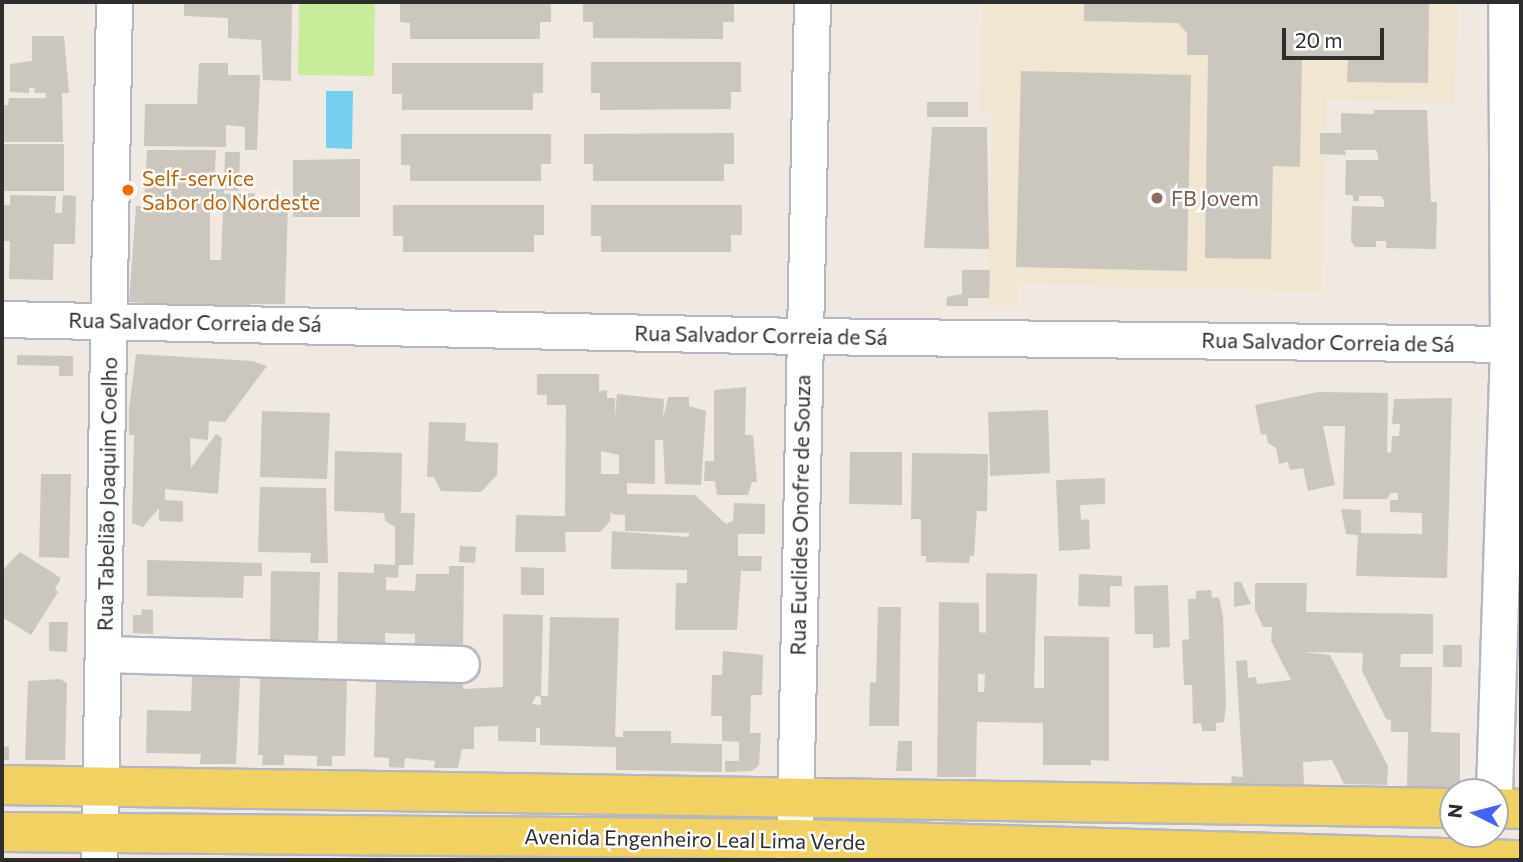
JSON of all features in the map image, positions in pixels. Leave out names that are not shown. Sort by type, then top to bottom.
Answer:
[{"type":"main road","name":"Avenida Engenheiro Leal Lima Verde","points":[[2,785],[1439,808]]},
{"type":"main road","name":"Avenida Engenheiro Leal Lima Verde","points":[[2,832],[99,847],[795,850],[1515,860]]},
{"type":"street","name":"Rua Tabelião Joaquim Coelho","points":[[99,847],[112,319],[114,2]]},
{"type":"street","name":"Rua Euclides Onofre de Souza","points":[[795,850],[803,336],[812,2]]},
{"type":"street","points":[[1495,778],[1515,344],[1506,2]]},
{"type":"street","name":"Rua Salvador Correia de Sá","points":[[2,319],[112,319],[803,336],[1515,344]]},
{"type":"street","points":[[103,654],[461,664]]},
{"type":"shaded area","name":"FB Jovem","points":[[983,2],[1458,2],[1454,104],[1327,99],[1321,292],[1017,283],[1017,306],[987,305],[992,111],[979,112]]},
{"type":"green space","points":[[299,2],[375,2],[374,76],[298,75]]},
{"type":"water","points":[[326,91],[353,91],[352,149],[326,148]]},
{"type":"building","points":[[184,2],[292,2],[291,81],[263,80],[261,40],[228,38],[228,18],[184,16]]},
{"type":"building","points":[[400,2],[551,2],[551,22],[540,22],[540,39],[410,39],[410,23],[400,22]]},
{"type":"building","points":[[583,2],[734,2],[734,22],[723,22],[723,39],[593,38],[593,22],[583,22]]},
{"type":"building","points":[[1084,2],[1429,2],[1428,83],[1347,82],[1348,57],[1302,57],[1300,167],[1273,166],[1271,259],[1205,258],[1208,55],[1187,55],[1187,33],[1178,23],[1084,21]]},
{"type":"building","points":[[32,36],[64,36],[69,93],[62,93],[63,142],[2,142],[2,105],[8,105],[9,98],[46,98],[46,93],[34,93],[35,88],[29,88],[29,93],[10,92],[10,64],[32,61]]},
{"type":"building","points":[[591,62],[741,62],[741,92],[731,92],[731,109],[600,110],[600,93],[591,93]]},
{"type":"building","points":[[199,63],[228,63],[228,75],[260,75],[257,150],[245,150],[245,127],[226,125],[226,147],[144,146],[145,104],[197,104]]},
{"type":"building","points":[[392,63],[543,63],[543,93],[533,93],[533,110],[402,110],[402,94],[392,94]]},
{"type":"building","points":[[1021,71],[1191,75],[1187,271],[1016,267]]},
{"type":"building","points":[[927,102],[968,102],[968,117],[927,117]]},
{"type":"building","points":[[1374,110],[1427,110],[1431,202],[1437,202],[1436,249],[1386,248],[1386,241],[1376,241],[1376,247],[1355,247],[1351,241],[1352,206],[1384,207],[1384,201],[1381,196],[1359,196],[1359,201],[1353,201],[1353,195],[1345,195],[1346,160],[1378,160],[1378,155],[1376,150],[1345,150],[1346,155],[1320,154],[1320,133],[1341,133],[1341,113],[1374,114]]},
{"type":"building","points":[[932,127],[987,127],[989,249],[924,248]]},
{"type":"building","points":[[734,133],[734,164],[724,164],[724,181],[593,181],[593,164],[584,164],[584,134]]},
{"type":"building","points":[[401,134],[551,134],[551,164],[541,164],[541,181],[410,181],[410,165],[401,165]]},
{"type":"building","points":[[2,144],[64,144],[64,191],[2,191]]},
{"type":"building","points":[[147,150],[216,150],[214,189],[224,189],[224,194],[255,193],[255,202],[288,204],[285,304],[250,304],[250,308],[237,308],[129,302],[136,206],[144,206]],"holes":[[[210,203],[213,209],[223,209],[221,260],[210,260]]]},
{"type":"building","points":[[225,152],[240,152],[239,191],[224,190]]},
{"type":"building","points":[[360,159],[360,217],[293,217],[293,160]]},
{"type":"building","points":[[10,195],[56,196],[55,213],[62,213],[63,195],[76,196],[75,244],[54,244],[53,280],[9,279],[10,241],[2,241],[2,205],[10,205]]},
{"type":"building","points":[[393,205],[544,205],[544,235],[534,235],[534,252],[403,252],[403,236],[393,236]]},
{"type":"building","points":[[591,205],[742,205],[742,235],[731,235],[731,252],[601,252],[601,236],[591,236]]},
{"type":"building","points":[[962,270],[990,270],[989,298],[968,298],[968,306],[946,306],[947,297],[962,294]]},
{"type":"building","points":[[136,354],[252,361],[267,366],[225,422],[209,421],[208,440],[190,438],[191,468],[216,434],[222,438],[218,494],[165,489],[165,500],[183,501],[183,522],[159,521],[159,508],[143,527],[132,523],[134,435],[129,435],[129,408]]},
{"type":"building","points":[[17,355],[73,356],[73,376],[59,376],[59,366],[17,365]]},
{"type":"building","points":[[537,374],[599,374],[599,391],[607,390],[607,398],[615,398],[615,417],[617,394],[664,399],[663,419],[668,397],[689,397],[689,406],[706,411],[701,485],[665,484],[663,440],[655,440],[655,484],[627,483],[627,494],[695,495],[726,524],[733,521],[734,503],[765,504],[765,534],[738,534],[738,556],[762,556],[761,571],[741,571],[737,630],[675,630],[676,583],[687,583],[687,570],[611,569],[612,531],[689,537],[689,533],[625,531],[625,515],[612,514],[611,509],[610,521],[600,532],[565,532],[566,552],[515,552],[516,515],[565,516],[566,405],[547,405],[547,395],[537,395]],"holes":[[[601,451],[619,455],[619,474],[601,474]]]},
{"type":"building","points":[[746,387],[745,435],[753,435],[757,482],[752,482],[748,495],[717,495],[715,481],[704,481],[705,461],[714,461],[714,390]]},
{"type":"building","points":[[1318,392],[1388,393],[1387,452],[1391,453],[1392,436],[1399,436],[1400,424],[1392,424],[1394,399],[1452,398],[1447,578],[1356,576],[1358,535],[1346,534],[1341,509],[1361,510],[1361,533],[1422,534],[1422,513],[1390,512],[1390,500],[1398,500],[1398,493],[1391,493],[1387,499],[1343,499],[1345,426],[1323,426],[1335,485],[1308,491],[1303,468],[1290,470],[1288,462],[1279,464],[1276,448],[1268,443],[1266,434],[1261,435],[1255,405]]},
{"type":"building","points":[[1048,410],[1050,473],[990,476],[988,412]]},
{"type":"building","points":[[262,411],[330,413],[327,479],[260,477]]},
{"type":"building","points":[[429,422],[466,423],[465,441],[498,443],[497,475],[481,492],[441,491],[434,477],[427,477]]},
{"type":"building","points":[[335,451],[402,453],[401,513],[415,513],[413,565],[399,565],[398,578],[386,577],[386,590],[415,591],[416,574],[449,574],[449,566],[464,566],[463,651],[415,653],[415,634],[385,633],[385,650],[337,652],[338,572],[374,573],[374,564],[395,565],[395,527],[385,521],[384,513],[334,511]]},
{"type":"building","points":[[850,452],[902,452],[902,505],[849,504]]},
{"type":"building","points":[[912,453],[988,454],[987,511],[977,511],[974,556],[970,556],[969,563],[926,562],[926,556],[921,556],[921,519],[911,519]]},
{"type":"building","points":[[41,474],[71,474],[69,558],[39,557]]},
{"type":"building","points":[[1105,478],[1105,504],[1080,505],[1081,520],[1089,519],[1090,549],[1059,551],[1056,480]]},
{"type":"building","points":[[260,487],[326,488],[328,563],[310,563],[311,553],[258,552]]},
{"type":"building","points":[[460,546],[476,547],[475,563],[459,562]]},
{"type":"building","points":[[20,552],[61,578],[55,589],[58,592],[31,635],[2,617],[2,571]]},
{"type":"building","points":[[147,560],[262,563],[262,576],[244,576],[243,598],[147,596]]},
{"type":"building","points":[[521,567],[544,568],[544,595],[521,595]]},
{"type":"building","points":[[271,571],[320,572],[318,649],[270,651]]},
{"type":"building","points":[[986,573],[1037,574],[1034,688],[1044,688],[1044,636],[1109,637],[1109,761],[1091,760],[1091,765],[1043,765],[1043,723],[977,722],[976,777],[937,777],[939,602],[979,603],[979,632],[986,633]],"holes":[[[978,674],[985,674],[984,692],[978,692]]]},
{"type":"building","points":[[1079,574],[1122,576],[1122,586],[1110,586],[1110,607],[1078,606]]},
{"type":"building","points":[[1234,582],[1241,582],[1251,604],[1234,607]]},
{"type":"building","points":[[1255,583],[1307,583],[1306,612],[1433,614],[1433,654],[1401,654],[1400,667],[1432,667],[1431,732],[1460,733],[1460,778],[1439,778],[1439,788],[1407,787],[1408,732],[1391,732],[1391,720],[1386,719],[1362,671],[1363,653],[1303,652],[1330,655],[1388,766],[1387,785],[1344,784],[1332,760],[1303,762],[1304,786],[1231,784],[1232,776],[1243,777],[1236,661],[1247,660],[1248,678],[1256,677],[1257,684],[1291,680],[1271,641],[1272,627],[1263,627],[1255,610]]},
{"type":"building","points":[[1168,585],[1170,647],[1153,648],[1153,634],[1135,634],[1134,586]]},
{"type":"building","points":[[1211,590],[1212,598],[1219,597],[1223,616],[1226,704],[1224,722],[1216,723],[1216,731],[1202,731],[1201,723],[1193,724],[1192,685],[1184,685],[1182,640],[1189,639],[1188,599],[1196,599],[1196,591]]},
{"type":"building","points":[[878,607],[901,607],[899,726],[869,726],[870,682],[876,683]]},
{"type":"building","points":[[142,609],[153,610],[153,634],[133,633],[133,615],[141,615]]},
{"type":"building","points":[[503,614],[543,615],[541,696],[548,696],[550,617],[619,618],[615,737],[623,737],[623,731],[671,731],[671,743],[722,744],[722,772],[616,770],[616,747],[540,745],[540,728],[536,728],[536,742],[498,741],[498,726],[474,727],[474,749],[462,749],[458,768],[434,768],[435,761],[405,758],[404,768],[389,767],[389,758],[374,757],[376,681],[450,679],[463,682],[463,689],[503,687]],"holes":[[[536,696],[541,697],[541,705],[532,704]]]},
{"type":"building","points":[[49,622],[68,622],[67,652],[49,651]]},
{"type":"building","points":[[1443,645],[1462,645],[1462,667],[1443,667]]},
{"type":"building","points":[[723,651],[763,655],[762,695],[751,695],[750,733],[761,733],[759,765],[752,771],[725,772],[725,761],[739,761],[739,742],[722,741],[722,716],[711,716],[712,675],[722,675]]},
{"type":"building","points":[[192,674],[240,678],[236,764],[200,764],[201,754],[146,753],[147,710],[191,711]]},
{"type":"building","points":[[274,676],[347,680],[345,756],[332,756],[332,766],[317,766],[317,756],[284,755],[284,765],[262,765],[263,755],[258,755],[260,679]]},
{"type":"building","points":[[60,679],[67,683],[65,760],[25,760],[28,681]]},
{"type":"building","points":[[898,741],[912,741],[912,771],[896,771]]},
{"type":"building","points":[[2,746],[9,747],[9,760],[2,760]]},
{"type":"place","name":"Self-service Sabor do Nordeste","points":[[128,190]]},
{"type":"place","name":"FB Jovem","points":[[1157,198]]}]
